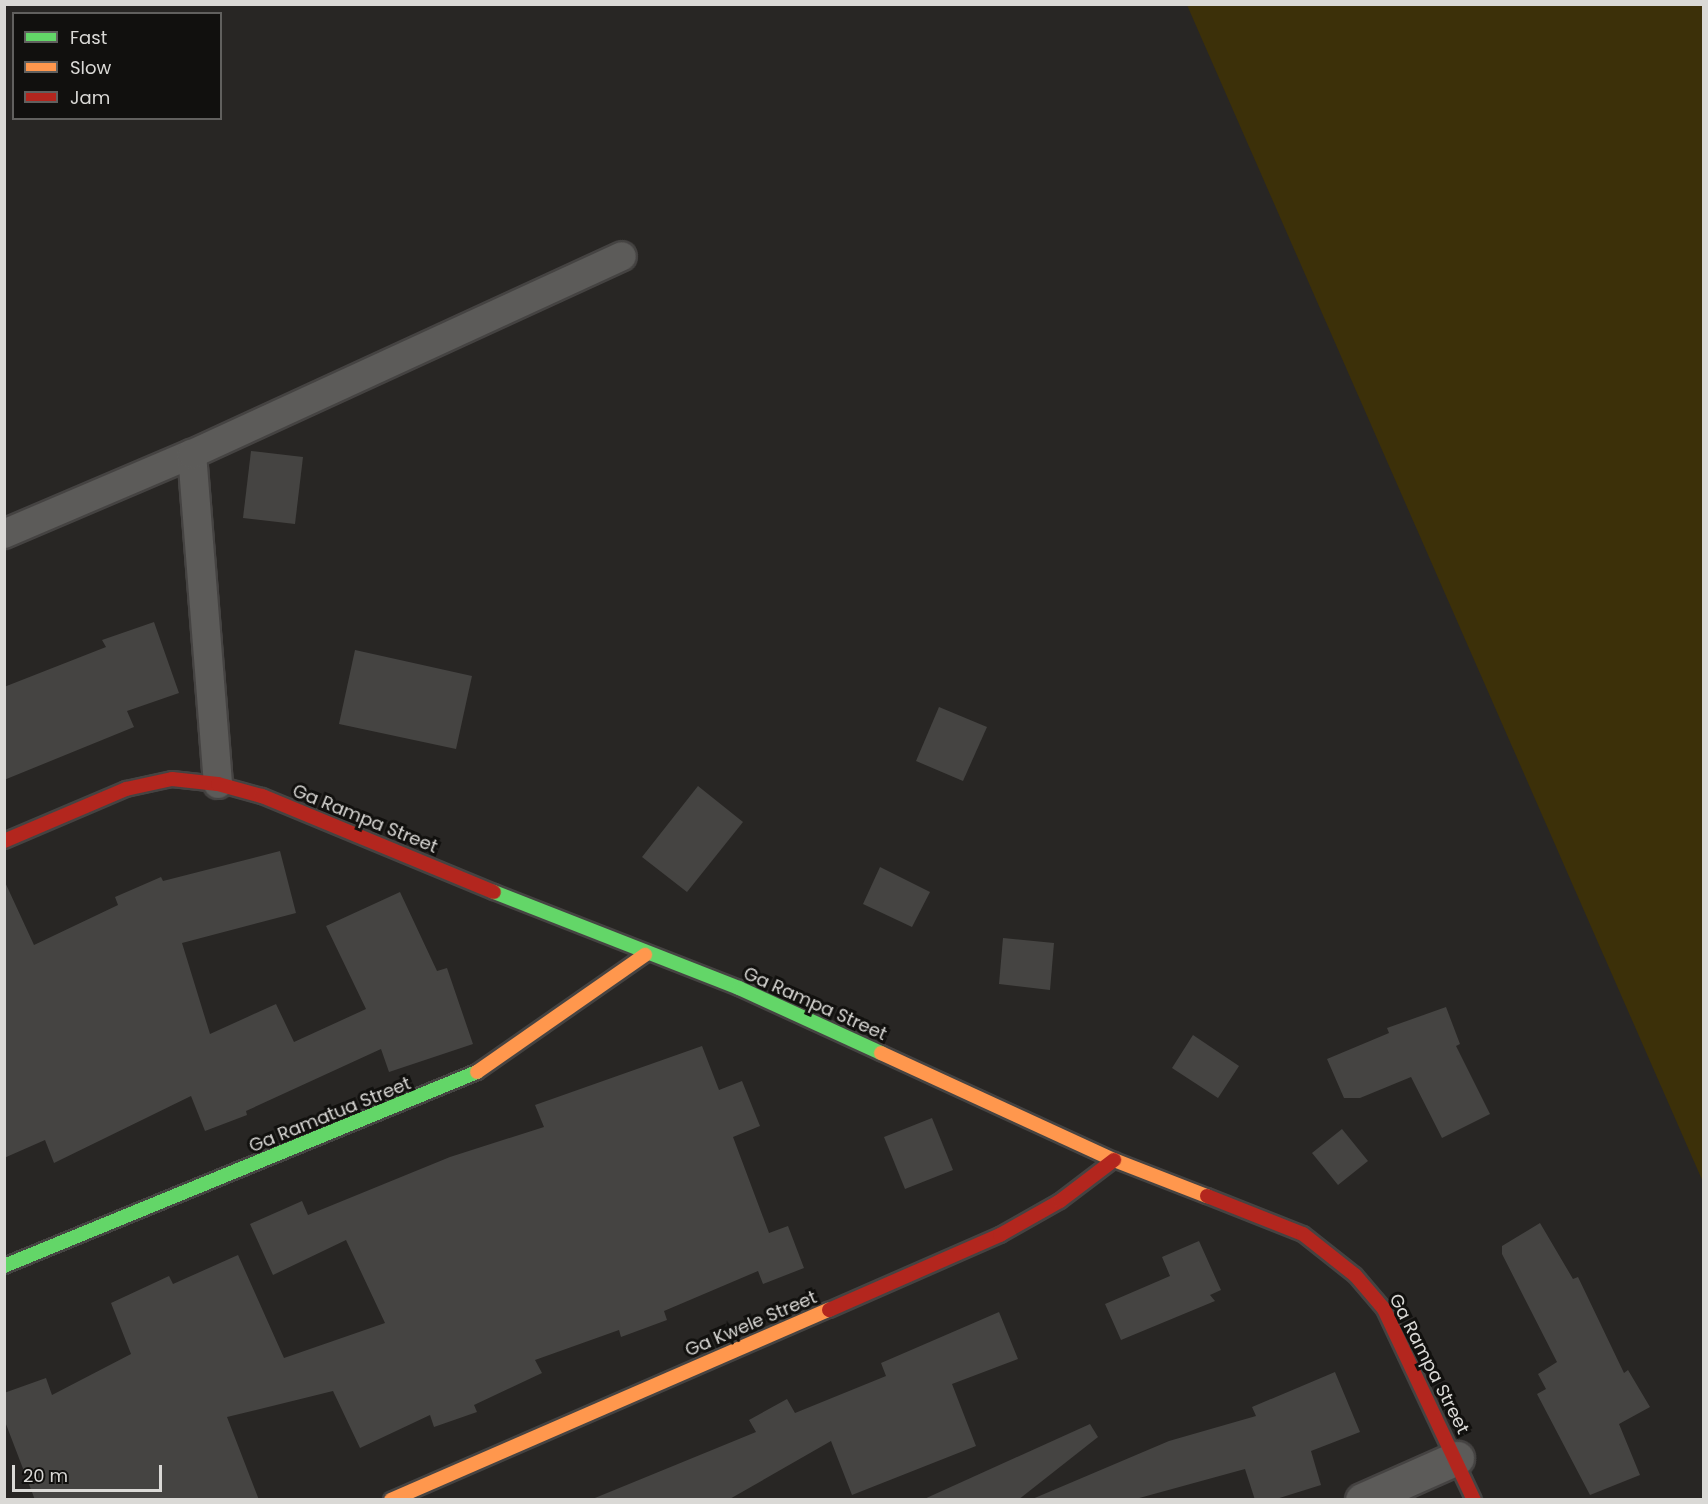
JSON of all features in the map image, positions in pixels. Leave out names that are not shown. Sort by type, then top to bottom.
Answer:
[{"type":"street","name":"Ga Rampa Street","points":[[4,841],[126,789],[172,779],[218,784],[262,796],[645,955],[738,988],[1114,1160],[1302,1234],[1330,1252],[1384,1309],[1457,1458],[1474,1500]]},
{"type":"street","name":"Ga Ramatua Street","points":[[4,1266],[464,1080],[539,1033],[645,955]]},
{"type":"street","name":"Ga Kwele Street","points":[[391,1500],[1000,1235],[1060,1201],[1114,1160]]},
{"type":"street","points":[[1362,1500],[1457,1458]]},
{"type":"lane","points":[[4,534],[192,454],[622,256]]},
{"type":"lane","points":[[192,454],[218,784]]},
{"type":"shaded area","points":[[1187,5],[1703,5],[1703,1182]]},
{"type":"building","points":[[251,451],[303,457],[295,524],[243,518]]},
{"type":"building","points":[[154,622],[179,693],[127,711],[134,727],[4,780],[4,687],[106,647],[102,640]]},
{"type":"building","points":[[355,650],[472,676],[456,749],[339,724]]},
{"type":"building","points":[[939,707],[987,727],[963,781],[916,761]]},
{"type":"building","points":[[698,786],[743,822],[687,892],[642,857]]},
{"type":"building","points":[[280,851],[296,913],[182,943],[210,1034],[276,1004],[294,1042],[366,1009],[326,926],[400,892],[437,971],[447,968],[473,1044],[389,1072],[381,1049],[246,1111],[247,1115],[205,1131],[191,1096],[54,1163],[45,1140],[4,1158],[4,880],[34,945],[118,905],[115,897],[161,877],[163,881]]},
{"type":"building","points":[[880,867],[930,892],[912,927],[863,904]]},
{"type":"building","points":[[1003,938],[1054,943],[1050,990],[999,984]]},
{"type":"building","points":[[1446,1007],[1460,1044],[1456,1046],[1490,1114],[1442,1138],[1411,1077],[1360,1098],[1344,1098],[1327,1059],[1389,1033],[1387,1028]]},
{"type":"building","points":[[1193,1035],[1239,1066],[1218,1098],[1172,1068]]},
{"type":"building","points":[[702,1046],[719,1090],[742,1081],[760,1126],[733,1137],[769,1233],[788,1226],[804,1268],[763,1284],[758,1271],[664,1311],[667,1320],[621,1337],[619,1330],[535,1360],[542,1373],[474,1405],[477,1412],[434,1427],[430,1415],[360,1448],[333,1391],[227,1417],[259,1500],[35,1500],[4,1419],[4,1393],[46,1378],[52,1395],[131,1354],[111,1303],[169,1276],[173,1284],[238,1255],[284,1358],[385,1323],[346,1240],[273,1275],[250,1224],[302,1201],[308,1215],[450,1157],[544,1127],[535,1105]]},
{"type":"building","points":[[932,1118],[953,1170],[905,1189],[884,1137]]},
{"type":"building","points":[[1342,1129],[1368,1161],[1338,1185],[1312,1153]]},
{"type":"building","points":[[1540,1223],[1573,1279],[1578,1277],[1624,1373],[1628,1370],[1650,1407],[1619,1424],[1640,1475],[1590,1495],[1537,1394],[1546,1389],[1538,1374],[1557,1362],[1502,1254],[1502,1246]]},
{"type":"building","points":[[1199,1241],[1221,1290],[1210,1295],[1215,1301],[1121,1340],[1105,1304],[1170,1276],[1162,1257]]},
{"type":"building","points":[[999,1312],[1018,1359],[952,1384],[976,1446],[852,1495],[831,1441],[728,1500],[590,1500],[756,1432],[749,1420],[787,1399],[795,1413],[886,1376],[881,1363]]},
{"type":"building","points":[[1335,1372],[1360,1432],[1311,1451],[1321,1485],[1273,1500],[1255,1500],[1245,1469],[1132,1500],[1030,1500],[1169,1441],[1256,1416],[1252,1407]]},
{"type":"building","points":[[1090,1424],[1098,1437],[1018,1500],[922,1500]]},
{"type":"traffic: fast","points":[[494,892],[739,988],[881,1053]]},
{"type":"traffic: fast","points":[[4,1266],[477,1072]]},
{"type":"traffic: slow","points":[[477,1072],[645,955]]},
{"type":"traffic: slow","points":[[881,1053],[1114,1160],[1207,1196]]},
{"type":"traffic: slow","points":[[391,1500],[829,1310]]},
{"type":"traffic: jam","points":[[4,841],[126,789],[172,779],[218,784],[262,796],[494,892]]},
{"type":"traffic: jam","points":[[829,1310],[1000,1235],[1060,1201],[1114,1160]]},
{"type":"traffic: jam","points":[[1207,1196],[1303,1234],[1355,1275],[1384,1309],[1474,1500]]}]
